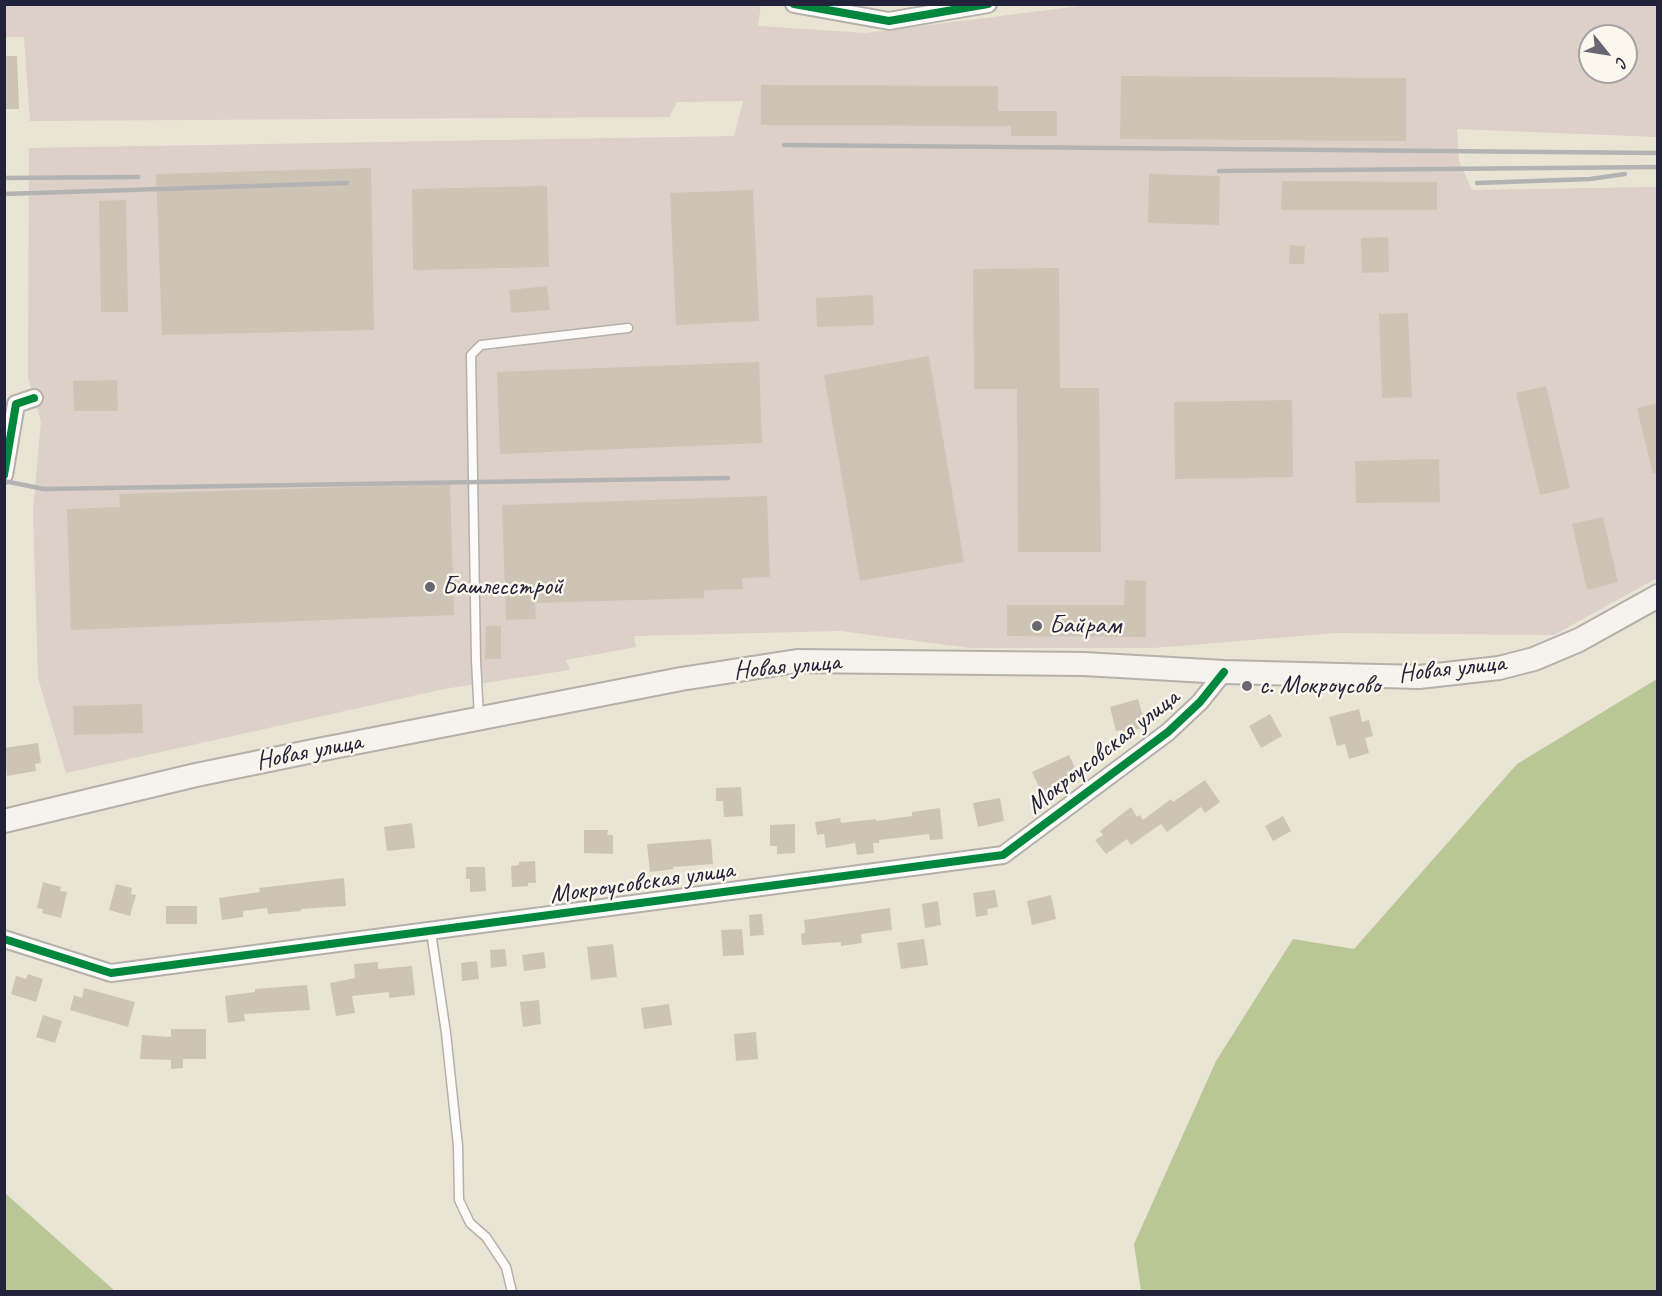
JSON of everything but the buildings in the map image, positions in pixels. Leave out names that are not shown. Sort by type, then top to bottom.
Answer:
[{"type":"main road","name":"Новая улица","points":[[4,821],[196,775],[314,751],[681,679],[797,661],[1084,664],[1224,672],[1419,676],[1499,668],[1534,658],[1580,640],[1658,596]]},
{"type":"street","points":[[794,4],[838,8],[889,21],[988,4]]},
{"type":"street","points":[[4,474],[16,404],[34,398]]},
{"type":"street","name":"Мокроусовская улица","points":[[4,939],[111,973],[1003,855],[1168,732],[1200,702],[1224,672]]},
{"type":"lane","points":[[479,719],[471,355],[481,345],[628,328]]},
{"type":"lane","points":[[431,932],[448,1044],[458,1146],[459,1200],[470,1223],[486,1237],[506,1267],[512,1292]]},
{"type":"shaded area","points":[[761,4],[758,26],[866,33],[1088,5],[1657,5],[1657,137],[1457,129],[1459,161],[1472,190],[1657,187],[1657,578],[1554,635],[1336,633],[1153,648],[970,648],[841,631],[634,636],[636,647],[566,660],[570,670],[444,689],[66,773],[38,678],[33,512],[41,421],[28,377],[29,148],[734,136],[743,101],[677,102],[669,117],[30,121],[24,37],[5,37],[4,5]]},
{"type":"green space","points":[[1657,679],[1657,1291],[1141,1291],[1134,1244],[1216,1061],[1293,939],[1354,949],[1517,764]]},
{"type":"green space","points":[[5,1193],[115,1291],[5,1291]]},
{"type":"railway","points":[[784,145],[1658,153]]},
{"type":"railway","points":[[1219,171],[1658,167]]},
{"type":"railway","points":[[1477,183],[1590,179],[1625,174]]},
{"type":"railway","points":[[4,178],[138,177]]},
{"type":"railway","points":[[4,194],[347,183]]},
{"type":"railway","points":[[4,481],[44,489],[728,478]]},
{"type":"cycle path","points":[[794,4],[889,21],[988,4]]},
{"type":"cycle path","points":[[4,475],[16,404],[34,398]]},
{"type":"cycle path","points":[[4,939],[111,973],[1003,855],[1168,732],[1200,702],[1224,672]]},
{"type":"place","name":"Башлесстрой","points":[[430,587]]},
{"type":"place","name":"Байрам","points":[[1037,626]]},
{"type":"place","name":"с. Мокроусово","points":[[1247,686]]}]
